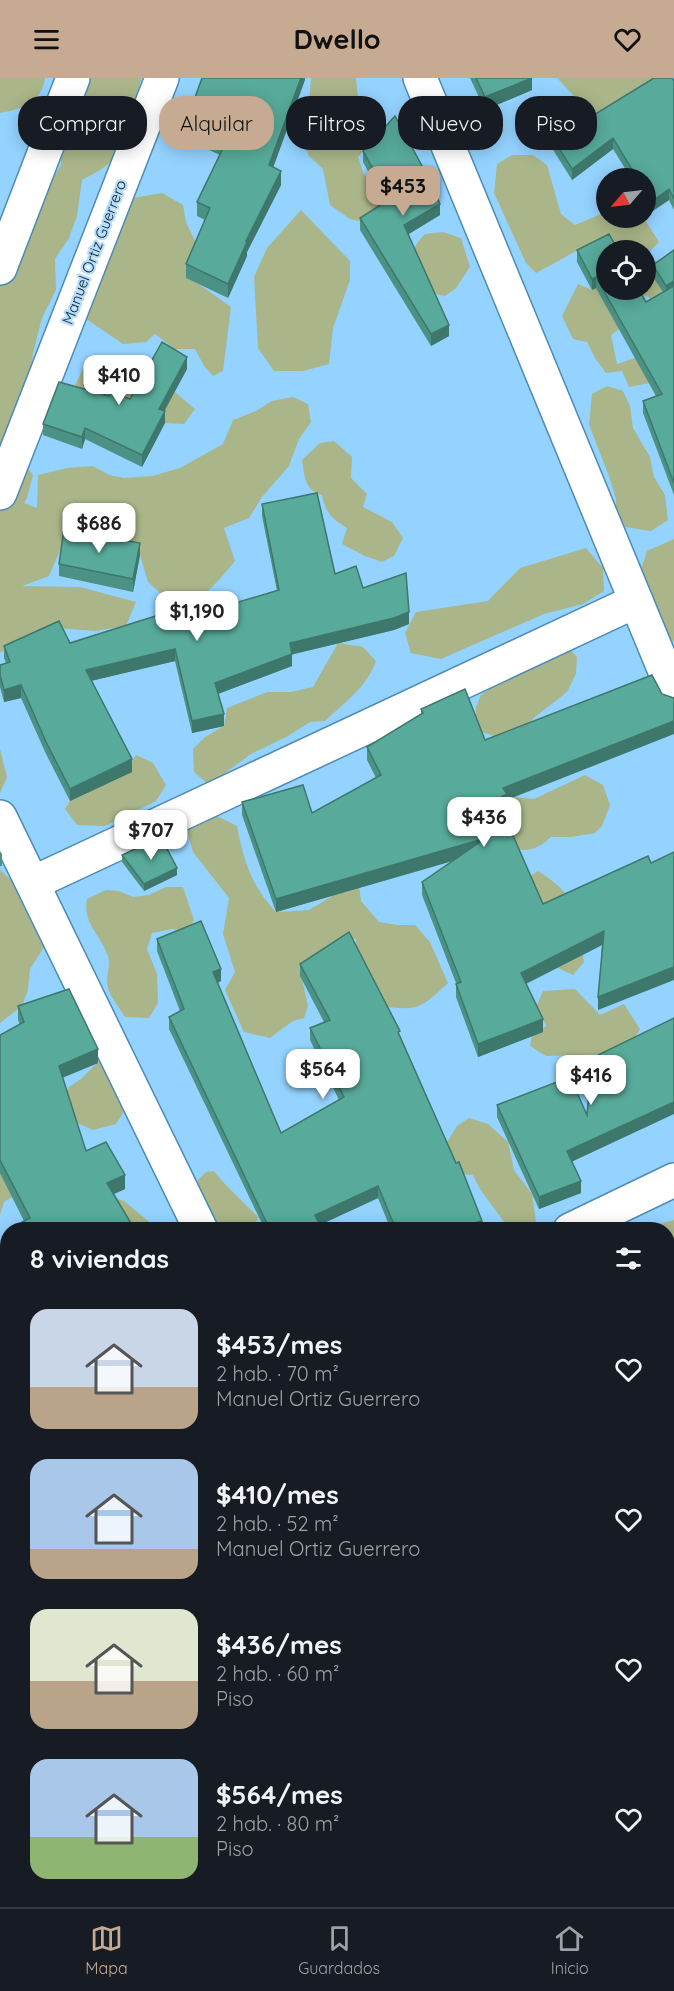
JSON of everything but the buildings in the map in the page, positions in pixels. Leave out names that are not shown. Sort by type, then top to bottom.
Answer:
[{"type":"street","points":[[0,268],[73,78]]},
{"type":"street","name":"Manuel Ortiz Guerrero","points":[[0,493],[162,78]]},
{"type":"street","points":[[420,78],[674,693]]},
{"type":"street","points":[[33,883],[636,601]]},
{"type":"street","points":[[0,817],[197,1222]]},
{"type":"street","points":[[587,1222],[674,1180]]},
{"type":"green space","points":[[0,78],[45,78],[37,96],[18,96],[18,109],[0,113]]},
{"type":"green space","points":[[82,78],[141,78],[137,96],[75,96]]},
{"type":"green space","points":[[311,78],[356,78],[358,96],[310,96]]},
{"type":"green space","points":[[557,78],[665,78],[616,140],[597,120],[597,96],[574,96]]},
{"type":"green space","points":[[62,150],[118,150],[110,162],[82,180],[77,216],[69,238],[55,259],[56,290],[42,318],[30,376],[18,397],[8,429],[16,453],[33,475],[24,503],[37,508],[38,475],[67,468],[93,466],[109,475],[124,478],[152,476],[180,468],[223,444],[233,420],[256,411],[272,401],[293,397],[308,404],[311,422],[299,439],[289,466],[262,497],[249,518],[224,528],[235,561],[216,583],[195,601],[178,609],[148,582],[140,555],[115,531],[95,527],[86,521],[64,541],[49,576],[22,586],[80,587],[136,602],[126,626],[95,631],[57,628],[13,644],[0,653],[0,250],[46,190],[61,165]]},
{"type":"green space","points":[[306,150],[364,150],[358,157],[364,174],[380,193],[378,208],[363,222],[350,219],[330,205],[323,169],[309,156]]},
{"type":"green space","points":[[512,155],[533,155],[547,165],[561,214],[575,225],[596,216],[596,228],[650,228],[659,242],[656,245],[656,240],[596,240],[596,242],[536,273],[526,263],[494,193],[497,164]]},
{"type":"green space","points":[[162,193],[183,205],[186,222],[195,241],[186,278],[231,307],[223,371],[213,376],[204,366],[195,349],[175,349],[155,334],[146,342],[123,344],[79,314],[133,198]]},
{"type":"green space","points":[[301,210],[350,261],[350,280],[333,328],[329,364],[303,371],[274,371],[258,348],[254,277],[267,248]]},
{"type":"green space","points":[[443,232],[461,238],[470,267],[456,288],[445,296],[430,293],[412,254],[417,243],[425,234]]},
{"type":"green space","points":[[656,261],[673,268],[663,305],[654,300],[656,300]]},
{"type":"green space","points":[[578,284],[592,290],[596,288],[596,300],[639,300],[633,303],[619,329],[611,335],[617,364],[635,358],[651,371],[650,383],[629,387],[622,371],[606,373],[587,342],[573,339],[562,316]]},
{"type":"green space","points":[[112,362],[137,371],[149,386],[175,392],[195,409],[184,424],[165,423],[110,404],[88,405],[75,385],[86,363]]},
{"type":"green space","points":[[607,386],[623,391],[630,406],[633,428],[650,457],[654,477],[665,495],[668,520],[651,531],[625,527],[616,509],[616,499],[609,476],[589,425],[592,394]]},
{"type":"green space","points":[[334,441],[352,457],[351,478],[367,494],[363,507],[392,522],[403,538],[394,556],[382,562],[342,544],[347,528],[330,514],[322,495],[312,490],[306,482],[302,460],[320,443]]},
{"type":"green space","points":[[674,539],[674,642],[666,634],[638,578],[647,551]]},
{"type":"green space","points":[[586,548],[603,568],[604,591],[583,604],[544,614],[441,659],[411,653],[405,633],[416,612],[488,601],[520,568]]},
{"type":"green space","points":[[558,637],[577,657],[576,674],[567,692],[535,717],[521,732],[494,736],[476,730],[476,707],[481,695]]},
{"type":"green space","points":[[338,643],[363,647],[376,661],[361,687],[325,721],[310,722],[288,736],[251,754],[209,785],[194,772],[193,749],[205,737],[224,726],[227,708],[267,692],[291,692],[313,687]]},
{"type":"green space","points":[[0,749],[7,777],[0,793]]},
{"type":"green space","points":[[136,755],[153,763],[166,785],[156,801],[105,826],[77,825],[65,809],[70,801],[123,776]]},
{"type":"green space","points":[[585,775],[603,785],[610,805],[602,826],[595,833],[571,837],[551,837],[534,848],[524,850],[513,848],[500,817],[514,797],[534,799]]},
{"type":"green space","points":[[211,813],[237,826],[250,872],[261,893],[276,912],[309,910],[334,895],[357,869],[361,901],[379,922],[415,925],[430,942],[448,983],[418,1006],[403,1008],[380,1006],[355,956],[356,939],[346,939],[330,957],[300,970],[308,1006],[304,1018],[293,1021],[270,1038],[244,1032],[225,990],[235,972],[223,934],[229,898],[193,852],[187,830]]},
{"type":"green space","points":[[0,870],[33,900],[43,922],[44,947],[30,969],[28,990],[22,1006],[0,1023]]},
{"type":"green space","points":[[538,871],[562,890],[575,909],[584,962],[573,975],[558,968],[544,950],[521,882]]},
{"type":"green space","points":[[166,887],[183,887],[194,920],[187,931],[172,929],[152,933],[147,949],[157,974],[158,1003],[149,1018],[125,1017],[108,988],[108,956],[87,915],[87,899],[106,890],[119,891],[133,897],[149,895]]},
{"type":"green space","points":[[575,989],[600,1015],[624,1004],[640,1029],[630,1047],[614,1054],[546,1056],[530,1046],[532,1036],[546,1026],[537,1005],[543,991]]},
{"type":"green space","points":[[102,1058],[130,1102],[116,1124],[93,1130],[75,1122],[63,1100],[69,1087],[81,1079]]},
{"type":"green space","points":[[469,1118],[488,1124],[508,1142],[514,1170],[532,1194],[535,1222],[504,1222],[484,1195],[473,1175],[459,1174],[444,1147],[457,1126]]},
{"type":"green space","points":[[0,1168],[25,1182],[12,1197],[4,1202],[0,1215]]},
{"type":"green space","points":[[214,1171],[258,1217],[256,1222],[213,1222],[197,1198],[198,1180],[206,1172]]},
{"type":"green space","points":[[109,1196],[124,1201],[149,1222],[124,1222]]}]
